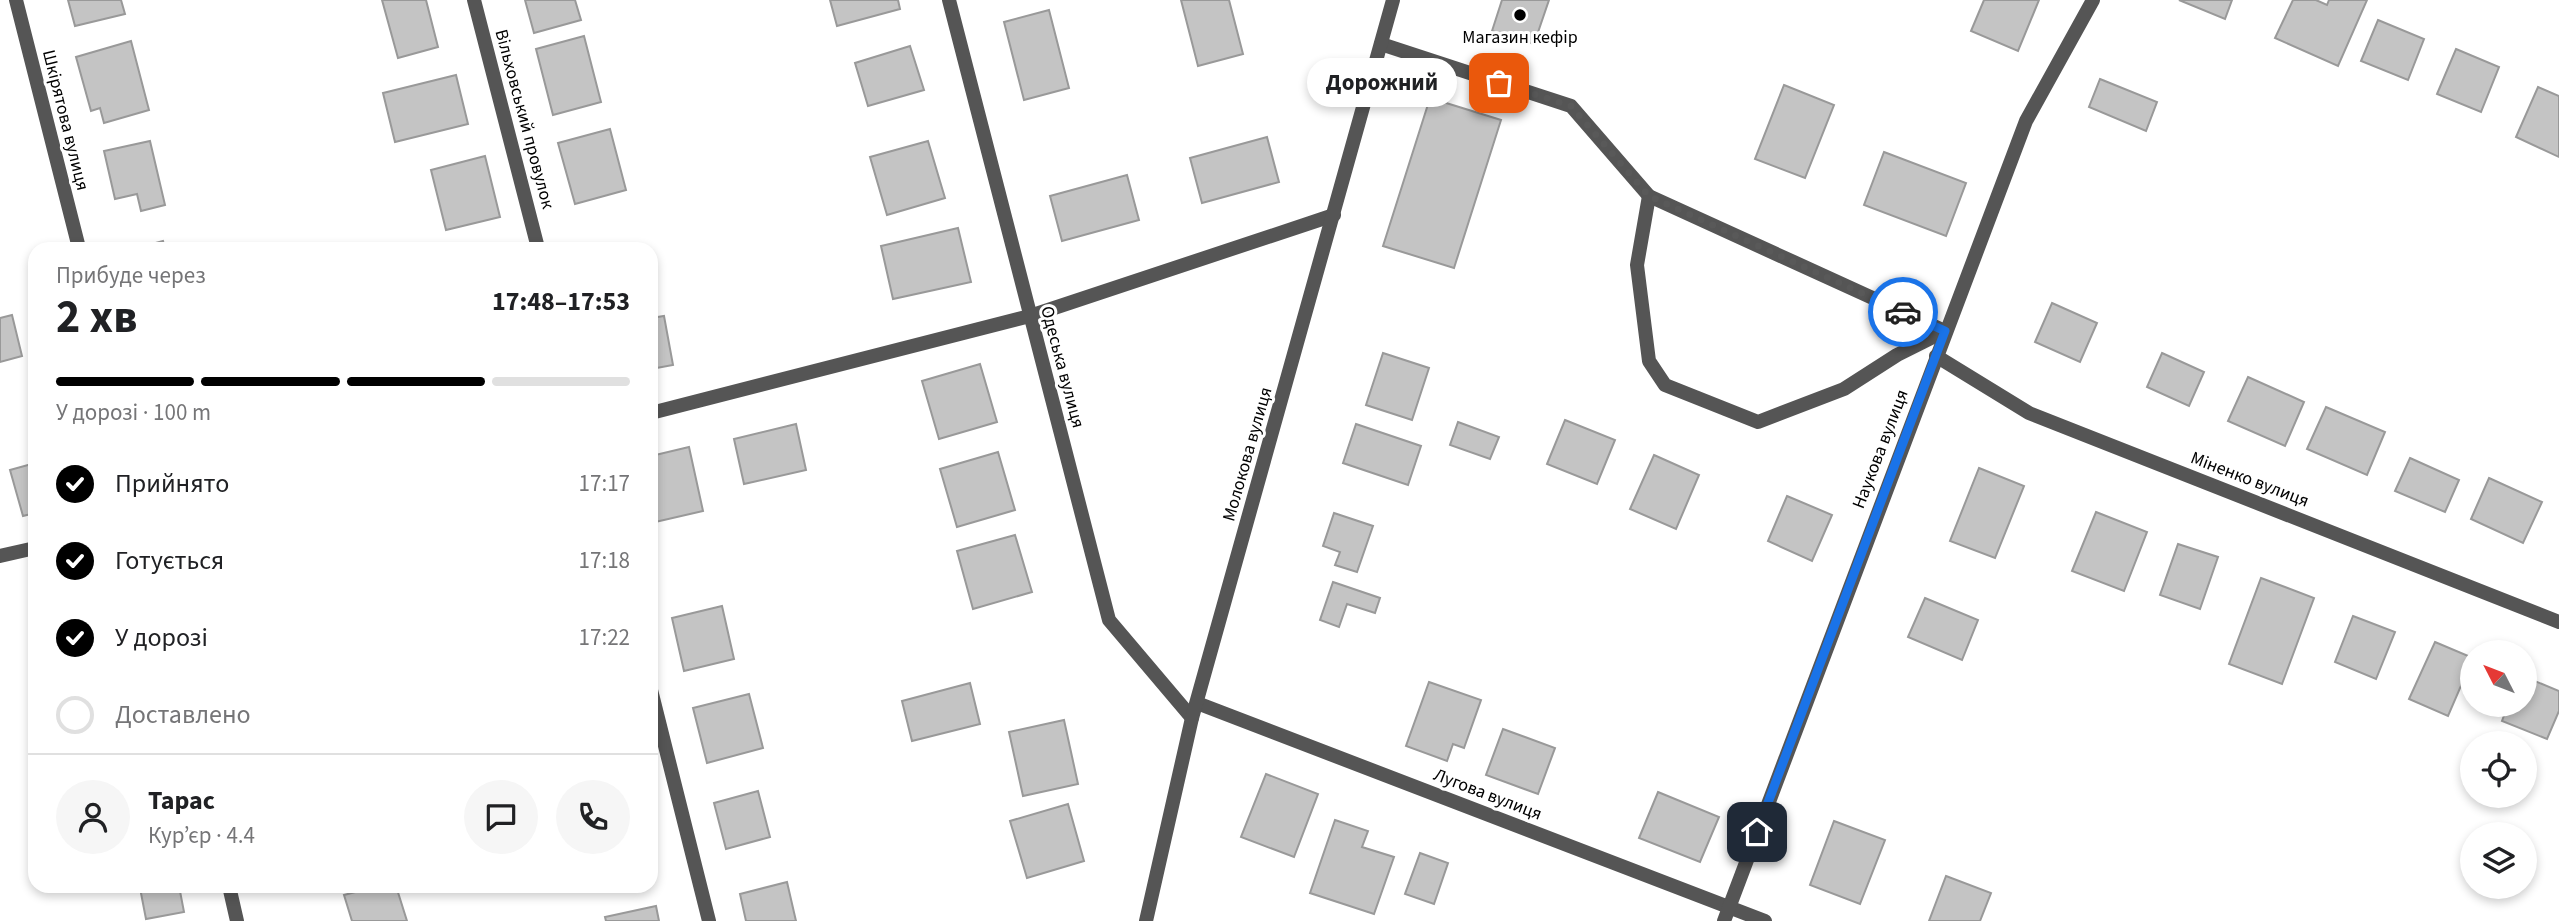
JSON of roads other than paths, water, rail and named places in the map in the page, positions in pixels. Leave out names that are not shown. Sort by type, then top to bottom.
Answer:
[{"type":"street","name":"Шкірятова вулиця","points":[[16,0],[77,242]]},
{"type":"street","name":"Вільховський провулок","points":[[474,0],[536,242]]},
{"type":"street","name":"Одеська вулиця","points":[[949,0],[1109,620],[1192,718]]},
{"type":"street","name":"Молокова вулиця","points":[[1146,921],[1192,718],[1393,0]]},
{"type":"street","name":"Наукова вулиця","points":[[1726,914],[2026,121],[2093,0]]},
{"type":"street","points":[[1381,44],[1571,106],[1649,196],[1945,331]]},
{"type":"street","points":[[1649,196],[1637,265],[1649,362],[1665,385],[1758,422],[1844,389],[1897,355],[1945,331]]},
{"type":"street","points":[[658,411],[1030,316],[1334,215]]},
{"type":"street","name":"Міненко вулиця","points":[[1936,356],[2029,413],[2559,621]]},
{"type":"street","points":[[0,556],[28,550]]},
{"type":"street","name":"Лугова вулиця","points":[[1197,703],[1726,914],[1765,921]]},
{"type":"street","points":[[658,718],[709,921]]},
{"type":"street","points":[[231,893],[237,921]]},
{"type":"place","name":"Магазин кефір","points":[[1520,15]]},
{"type":"place","name":"Дорожний","points":[[1499,83]]}]
